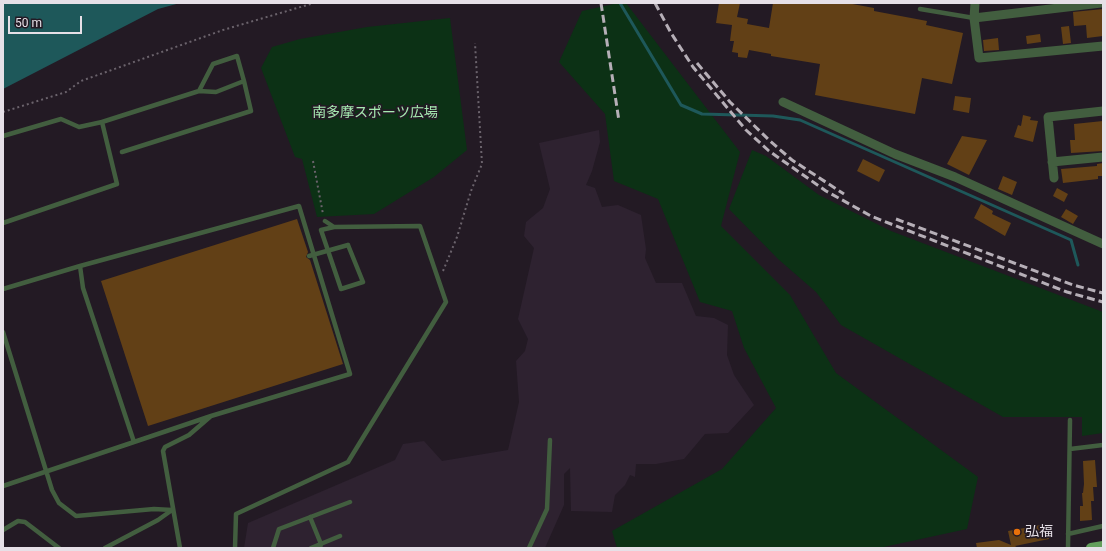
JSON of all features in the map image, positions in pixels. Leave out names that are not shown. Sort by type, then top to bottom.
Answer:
[{"type":"main road","points":[[1091,548],[1103,546]]},
{"type":"street","points":[[975,3],[974,18],[979,58],[1103,46]]},
{"type":"street","points":[[974,18],[1101,3]]},
{"type":"street","points":[[783,102],[895,154],[955,178],[1103,244]]},
{"type":"street","points":[[1054,178],[1048,117],[1103,111]]},
{"type":"street","points":[[1052,162],[1103,157]]},
{"type":"lane","points":[[920,9],[974,18]]},
{"type":"lane","points":[[122,152],[251,111],[237,56],[214,64],[199,91]]},
{"type":"lane","points":[[3,136],[61,119],[79,127],[102,122],[199,91],[216,92],[244,82]]},
{"type":"lane","points":[[3,222],[117,184],[102,122]]},
{"type":"lane","points":[[3,289],[80,266],[299,206],[350,374],[211,416],[3,486]]},
{"type":"lane","points":[[325,221],[334,227]]},
{"type":"lane","points":[[235,548],[236,514],[348,462],[446,302],[420,226],[334,227],[321,230],[340,289],[363,282],[348,245],[309,256]]},
{"type":"lane","points":[[80,266],[83,288],[134,442]]},
{"type":"lane","points":[[3,332],[56,500],[76,516],[154,509],[172,510]]},
{"type":"lane","points":[[180,548],[172,510],[163,451],[169,444],[189,435],[211,416]]},
{"type":"lane","points":[[1068,548],[1070,420]]},
{"type":"lane","points":[[529,548],[548,509],[550,440]]},
{"type":"lane","points":[[1070,449],[1103,444]]},
{"type":"lane","points":[[273,548],[279,529],[350,502]]},
{"type":"lane","points":[[105,548],[158,520],[172,510]]},
{"type":"lane","points":[[310,517],[321,546]]},
{"type":"lane","points":[[3,530],[18,521],[25,522],[59,548]]},
{"type":"lane","points":[[1068,534],[1103,526]]},
{"type":"lane","points":[[311,548],[321,546],[340,536]]},
{"type":"path","points":[[3,112],[66,92],[81,81],[223,30],[314,3]]},
{"type":"path","points":[[439,281],[457,236],[471,191],[482,164],[475,43]]},
{"type":"path","points":[[313,162],[325,221]]},
{"type":"shaded area","points":[[3,3],[180,3],[158,9],[3,89]]},
{"type":"shaded area","points":[[599,130],[600,142],[592,171],[586,185],[595,188],[602,207],[618,205],[641,215],[646,249],[645,258],[656,283],[682,283],[696,316],[714,318],[728,325],[727,355],[734,375],[754,405],[728,433],[705,434],[684,459],[656,464],[636,464],[635,477],[630,475],[625,485],[615,495],[612,512],[571,511],[570,468],[564,474],[564,505],[545,548],[244,548],[248,523],[395,460],[403,444],[424,441],[442,461],[508,450],[519,402],[516,361],[525,351],[528,339],[518,319],[534,248],[524,236],[526,222],[543,208],[550,189],[539,143]]},
{"type":"green space","points":[[618,3],[626,3],[740,152],[721,226],[790,295],[836,373],[978,477],[967,529],[879,548],[617,548],[612,531],[722,469],[776,408],[744,348],[732,311],[700,302],[658,199],[614,181],[605,114],[559,62],[582,11]]},
{"type":"green space","name":"南多摩スポーツ広場","points":[[450,18],[467,150],[434,177],[374,214],[317,217],[302,159],[295,157],[261,68],[272,47],[300,39],[367,27]]},
{"type":"green space","points":[[752,150],[766,156],[819,195],[891,231],[1103,312],[1103,433],[1082,436],[1082,417],[1003,417],[841,325],[816,292],[778,259],[729,209]]},
{"type":"building","points":[[719,3],[740,3],[737,17],[748,19],[747,24],[769,28],[773,3],[847,3],[874,8],[874,11],[927,21],[926,25],[963,33],[952,84],[922,78],[915,114],[815,95],[820,64],[771,56],[771,54],[749,50],[747,58],[738,57],[738,53],[732,52],[734,41],[730,41],[732,25],[716,23]]},
{"type":"building","points":[[1103,9],[1103,36],[1087,38],[1086,25],[1074,26],[1073,12]]},
{"type":"building","points":[[1069,26],[1071,43],[1063,44],[1061,27]]},
{"type":"building","points":[[1040,34],[1041,42],[1027,44],[1026,36]]},
{"type":"building","points":[[998,38],[999,50],[984,51],[983,40]]},
{"type":"building","points":[[955,96],[971,98],[969,113],[953,110]]},
{"type":"building","points":[[1023,115],[1031,117],[1030,120],[1038,121],[1033,142],[1014,137],[1018,125],[1021,126]]},
{"type":"building","points":[[1103,121],[1103,151],[1071,153],[1070,140],[1075,140],[1074,124]]},
{"type":"building","points":[[962,136],[987,140],[969,175],[947,164]]},
{"type":"building","points":[[863,159],[885,170],[879,182],[857,171]]},
{"type":"building","points":[[1103,163],[1103,176],[1098,176],[1098,179],[1063,183],[1061,169],[1097,166],[1097,164]]},
{"type":"building","points":[[1003,176],[1017,182],[1012,195],[998,189]]},
{"type":"building","points":[[1057,188],[1068,194],[1064,202],[1053,196]]},
{"type":"building","points":[[981,204],[993,211],[992,214],[1011,223],[1005,236],[974,218]]},
{"type":"building","points":[[1066,209],[1078,216],[1073,224],[1061,217]]},
{"type":"building","points":[[297,219],[308,252],[306,257],[310,260],[343,364],[148,426],[101,281]]},
{"type":"building","points":[[1095,460],[1097,487],[1093,487],[1094,501],[1091,501],[1092,520],[1080,521],[1080,506],[1083,506],[1083,461]]},
{"type":"building","points":[[1046,524],[1049,539],[1015,546],[1018,548],[977,548],[976,543],[999,540],[1011,545],[1008,531]]},
{"type":"waterway","points":[[620,3],[681,105],[702,114],[773,116],[800,120],[1071,240],[1078,265]]},
{"type":"railway","points":[[601,3],[619,121]]},
{"type":"railway","points":[[655,3],[671,33],[693,67],[746,130],[769,151],[826,191],[871,216],[1067,292],[1103,302]]},
{"type":"railway","points":[[697,63],[730,102],[770,141],[792,160],[844,194]]},
{"type":"railway","points":[[896,219],[1073,285],[1103,293]]},
{"type":"place","name":"弘福","points":[[1017,532]]}]
